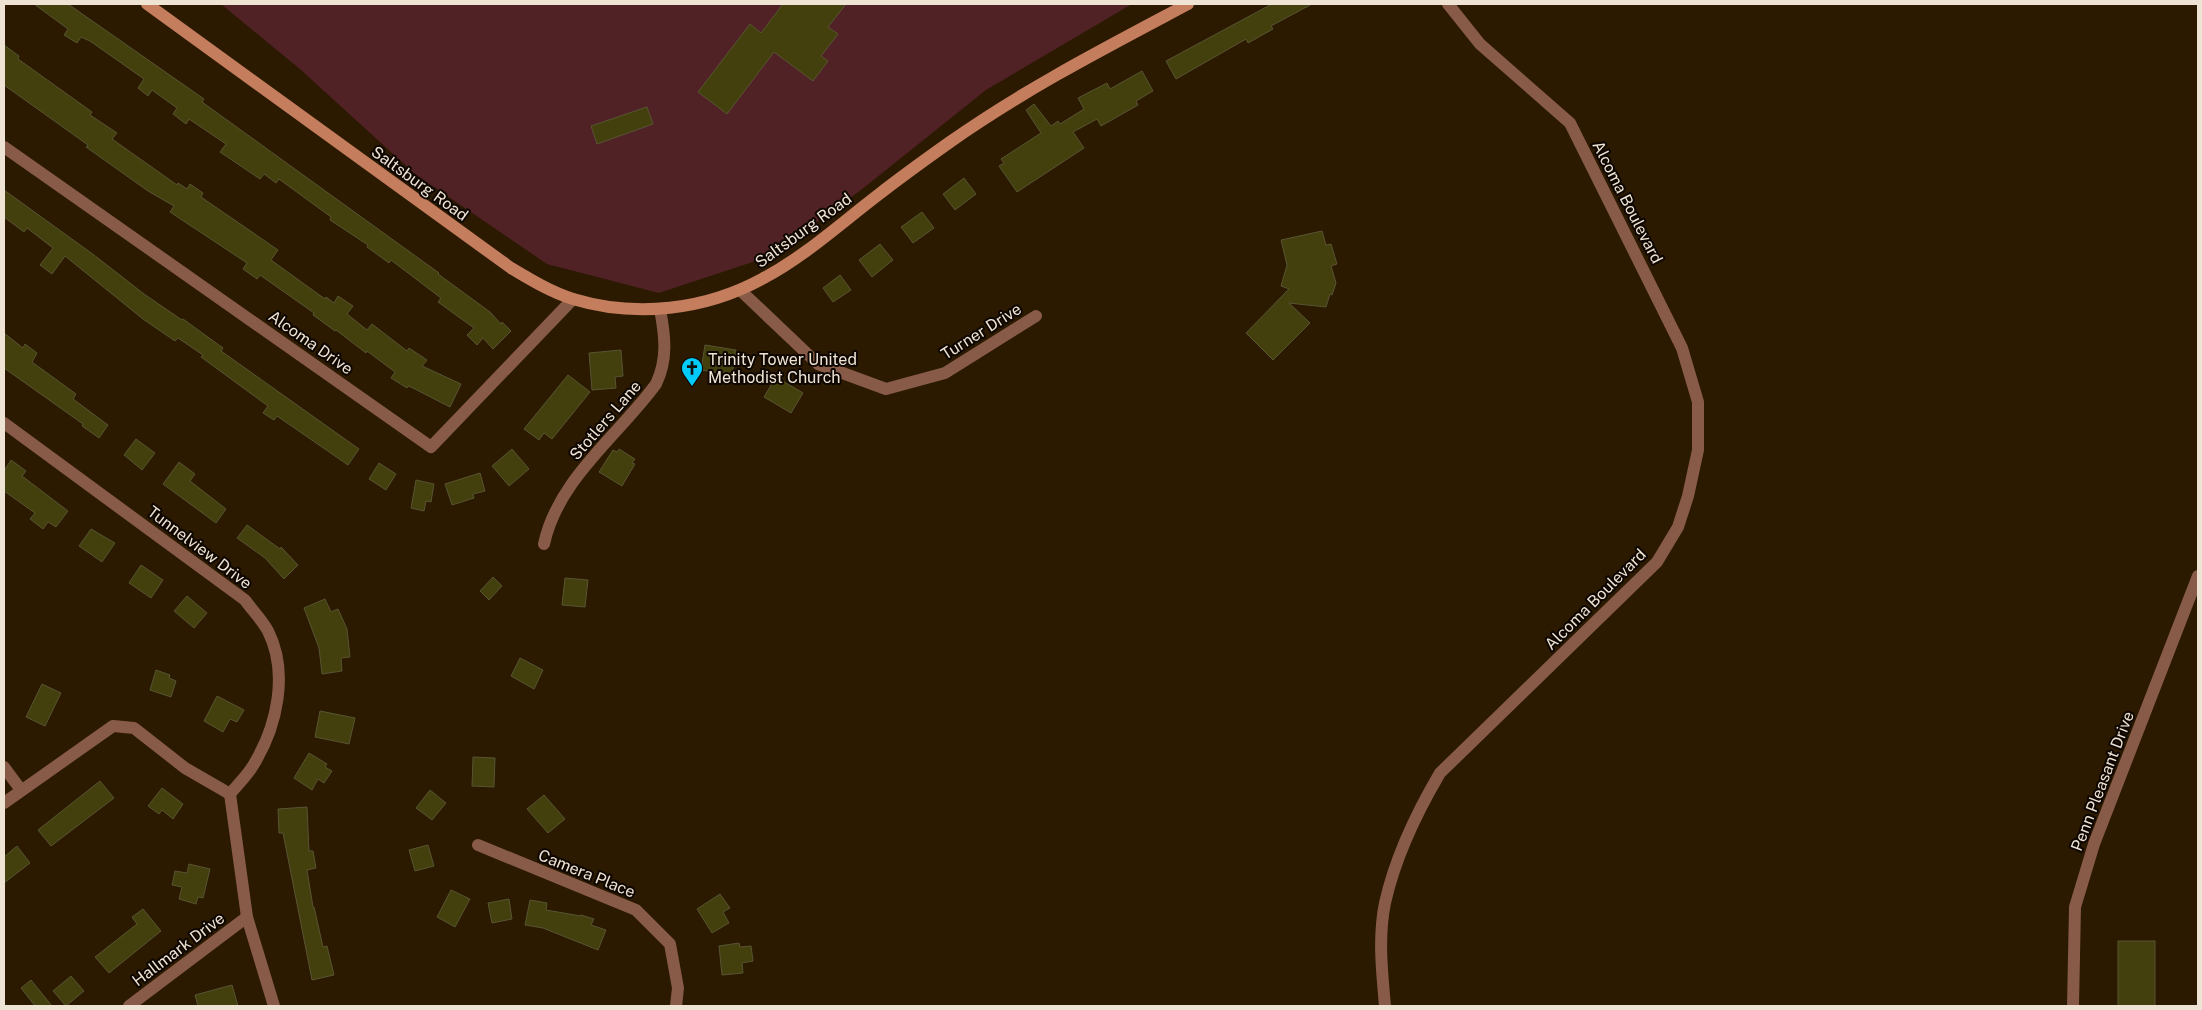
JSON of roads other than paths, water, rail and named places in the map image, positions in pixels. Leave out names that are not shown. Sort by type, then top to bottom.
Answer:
[{"type":"main road","name":"Saltsburg Road","points":[[146,4],[479,247],[511,268],[542,286],[573,299],[603,306],[638,310],[660,309],[703,302],[740,290],[762,279],[805,252],[943,147],[1026,92],[1188,4]]},
{"type":"street","name":"Alcoma Boulevard","points":[[1385,1006],[1380,955],[1385,904],[1405,842],[1421,805],[1440,773],[1657,562],[1678,527],[1688,496],[1698,450],[1698,402],[1682,348],[1570,123],[1480,44],[1448,4]]},
{"type":"street","name":"Alcoma Drive","points":[[4,147],[431,447],[573,299]]},
{"type":"street","name":"Turner Drive","points":[[740,290],[818,364],[886,389],[945,373],[1036,316]]},
{"type":"street","name":"Stotlers Lane","points":[[544,544],[548,525],[583,469],[656,384],[662,371],[665,357],[665,338],[660,309]]},
{"type":"street","name":"Tunnelview Drive","points":[[4,423],[245,600],[268,631],[278,664],[278,698],[270,733],[254,765],[230,794]]},
{"type":"street","name":"Penn Pleasant Drive","points":[[2074,1006],[2075,907],[2094,844],[2198,576]]},
{"type":"street","points":[[4,803],[112,726],[134,728],[171,759],[230,794],[247,917],[274,1006]]},
{"type":"street","points":[[4,767],[20,790]]},
{"type":"street","name":"Camera Place","points":[[478,845],[636,910],[670,944],[678,988],[676,1006]]},
{"type":"street","name":"Hallmark Drive","points":[[129,1006],[247,917]]},
{"type":"place","name":"Trinity Tower United Methodist Church","points":[[692,387]]}]
